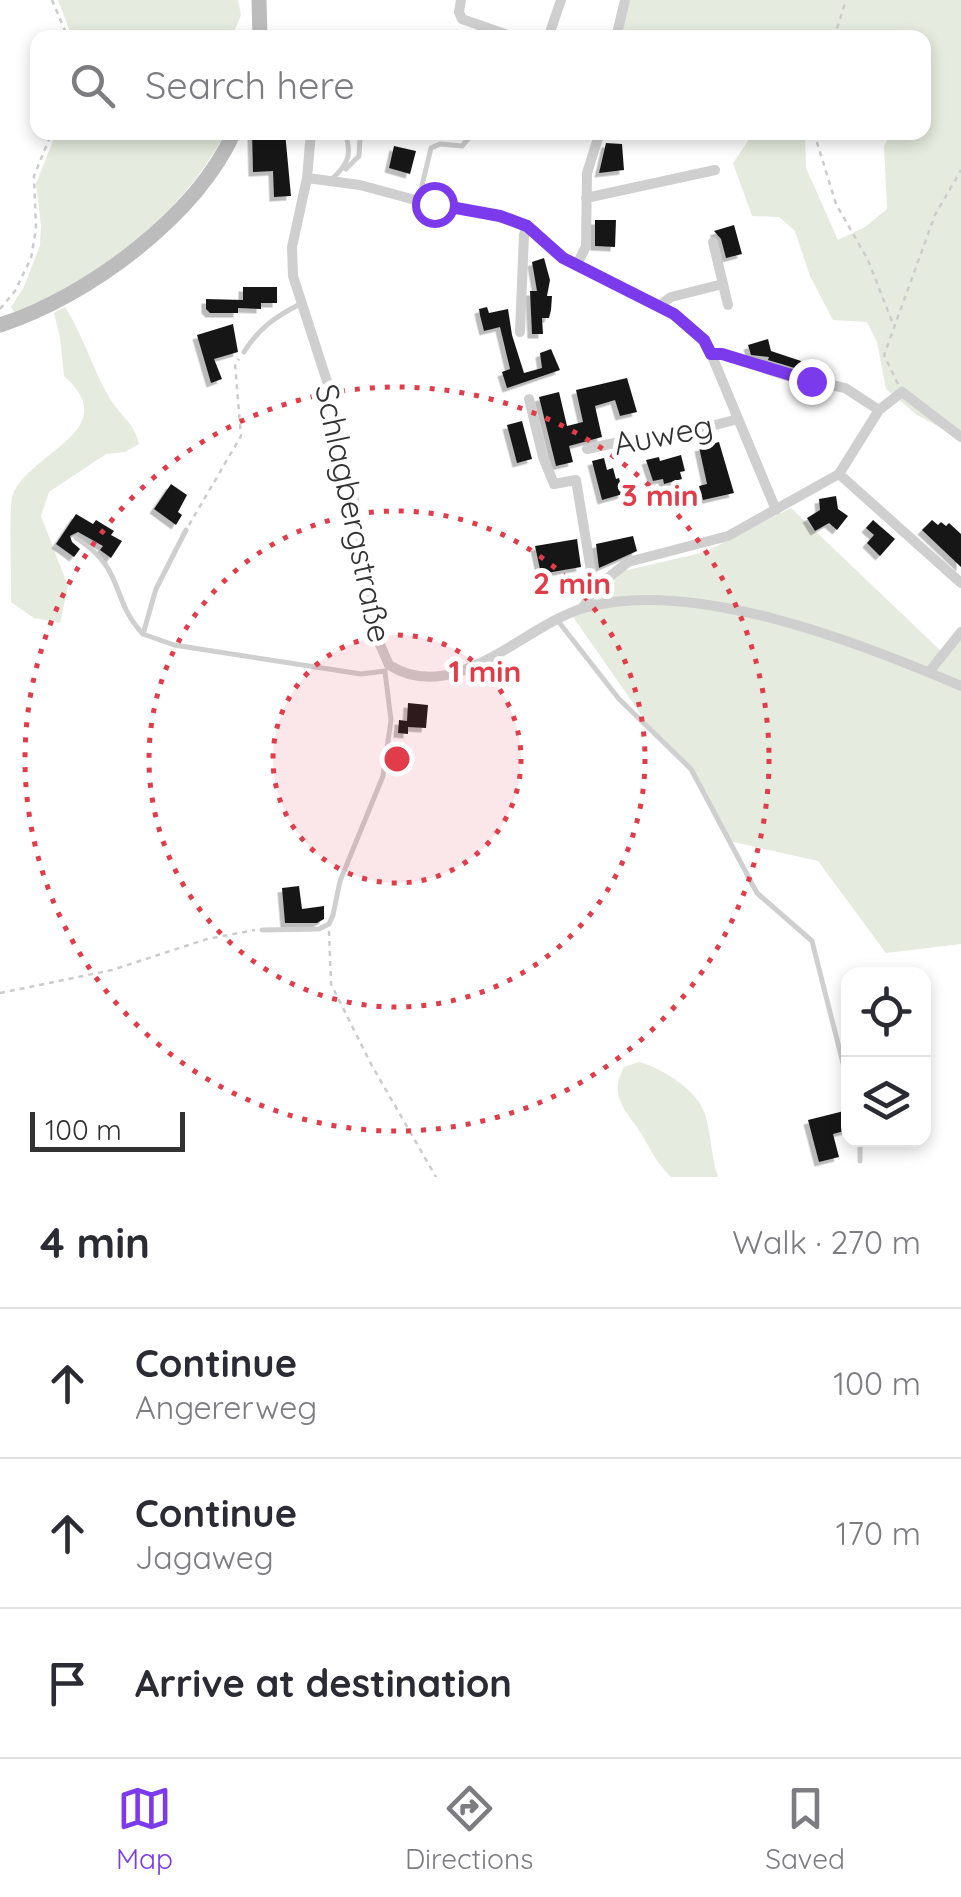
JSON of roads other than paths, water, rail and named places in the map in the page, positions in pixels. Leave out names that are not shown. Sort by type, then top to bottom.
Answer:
[{"type":"main road","points":[[259,0],[260,30]]},
{"type":"main road","points":[[0,325],[31,315],[72,294],[175,216],[210,178],[230,140]]},
{"type":"street","points":[[462,0],[460,16],[487,30]]},
{"type":"street","points":[[551,30],[561,0]]},
{"type":"street","points":[[618,30],[625,0]]},
{"type":"street","name":"Schlagbergstraße","points":[[309,140],[292,247],[292,276],[333,400],[376,633],[387,668],[418,677],[443,675],[497,656],[583,608],[662,602],[749,614],[849,642],[961,686]]},
{"type":"street","points":[[577,265],[586,246],[587,173],[597,140]]},
{"type":"street","points":[[586,198],[715,170]]},
{"type":"street","points":[[306,178],[372,188],[419,202],[500,216],[527,226],[557,254],[660,305],[699,335],[711,354],[845,388],[879,410]]},
{"type":"street","points":[[520,332],[527,226]]},
{"type":"street","points":[[713,242],[728,305]]},
{"type":"street","points":[[660,305],[672,297],[723,284]]},
{"type":"street","name":"Auweg","points":[[711,354],[776,510]]},
{"type":"street","points":[[583,608],[594,589],[638,558],[715,540],[840,474],[879,410],[902,392],[961,437]]},
{"type":"street","points":[[529,400],[554,484],[576,480],[594,589]]},
{"type":"street","name":"Auweg","points":[[587,449],[632,438],[647,443],[738,418]]},
{"type":"street","points":[[840,474],[961,584]]},
{"type":"street","points":[[929,672],[961,632]]},
{"type":"lane","points":[[343,170],[350,152],[347,140]]},
{"type":"lane","points":[[332,181],[360,156],[360,140]]},
{"type":"lane","points":[[419,202],[431,148],[440,144],[462,146],[467,140]]},
{"type":"lane","points":[[244,352],[257,332],[276,316],[300,304]]},
{"type":"lane","points":[[143,634],[156,589],[186,530]]},
{"type":"lane","points":[[76,538],[94,549],[107,564],[130,617],[143,634]]},
{"type":"lane","points":[[558,622],[619,699],[690,769],[757,893],[812,941],[841,1057]]},
{"type":"lane","name":"Schlagbergstraße","points":[[143,634],[187,648],[361,674],[387,668],[391,720],[383,776],[340,882],[328,924],[308,931],[262,930]]},
{"type":"lane","points":[[860,1147],[860,1161]]}]
